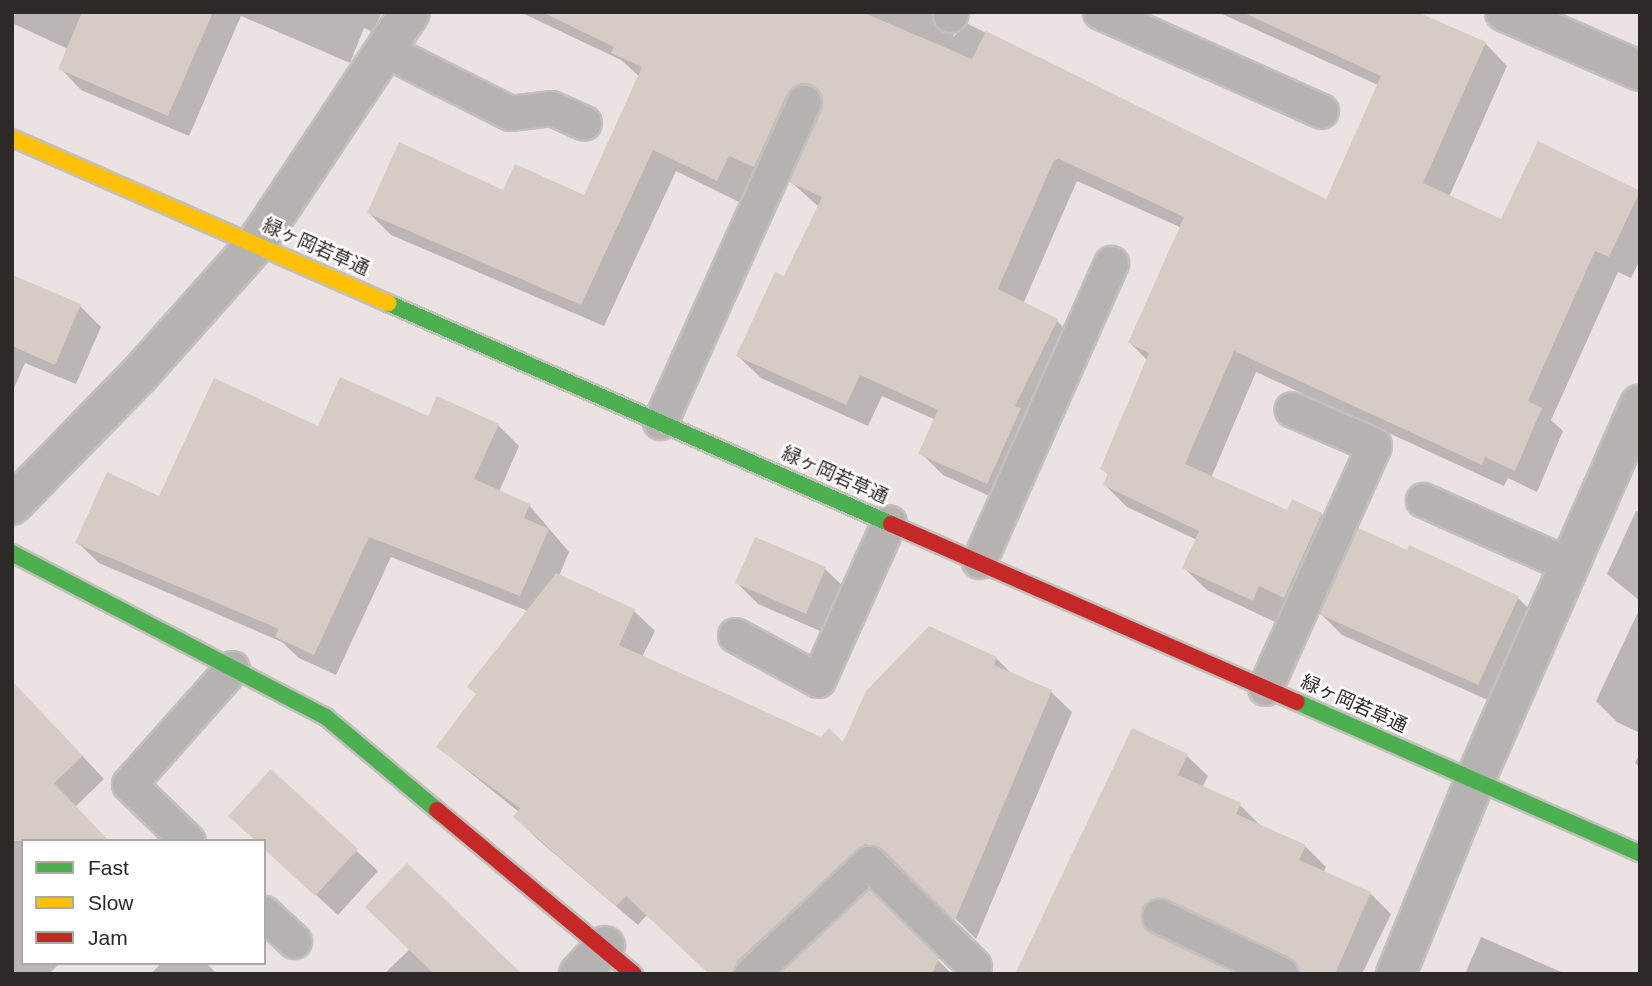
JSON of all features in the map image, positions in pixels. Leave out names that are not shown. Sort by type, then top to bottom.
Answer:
[{"type":"street","points":[[12,505],[140,374],[256,244],[410,12]]},
{"type":"street","points":[[1504,12],[1640,71]]},
{"type":"street","name":"緑ヶ岡若草通","points":[[12,138],[1640,853]]},
{"type":"street","points":[[1396,974],[1475,780],[1569,565],[1632,445],[1640,405]]},
{"type":"street","points":[[12,553],[326,717],[605,946],[634,974]]},
{"type":"street","points":[[579,974],[605,946]]},
{"type":"lane","points":[[1100,12],[1321,111]]},
{"type":"lane","points":[[384,50],[510,113],[551,108],[584,123]]},
{"type":"lane","points":[[660,422],[804,102]]},
{"type":"lane","points":[[979,561],[1111,263]]},
{"type":"lane","points":[[1265,688],[1374,445],[1291,409]]},
{"type":"lane","points":[[1423,500],[1569,565]]},
{"type":"lane","points":[[735,635],[818,680],[889,522]]},
{"type":"lane","points":[[186,839],[129,785],[232,667]]},
{"type":"lane","points":[[751,974],[869,863],[974,966]]},
{"type":"lane","points":[[266,915],[294,941]]},
{"type":"lane","points":[[1158,916],[1281,974]]},
{"type":"building","points":[[82,12],[213,12],[168,116],[58,69]]},
{"type":"building","points":[[542,12],[862,12],[972,59],[986,31],[1326,199],[1381,76],[1242,12],[1417,12],[1486,42],[1423,183],[1501,219],[1538,141],[1640,191],[1609,257],[1595,251],[1528,401],[1542,408],[1515,471],[1485,457],[1482,465],[1234,351],[1185,464],[1287,510],[1292,499],[1322,513],[1284,598],[1259,586],[1253,601],[1182,568],[1199,531],[1103,485],[1108,473],[1100,469],[1149,353],[1128,343],[1184,217],[1059,159],[1054,160],[998,289],[1058,319],[1015,406],[1021,408],[987,484],[918,454],[938,410],[860,375],[846,405],[736,356],[775,272],[784,276],[822,197],[789,182],[822,109],[820,91],[811,84],[801,83],[787,94],[754,167],[729,156],[717,181],[653,150],[581,305],[367,213],[399,142],[503,190],[515,164],[584,195],[642,67],[611,53],[614,47]]},
{"type":"building","points":[[12,275],[81,304],[55,365],[12,346]]},
{"type":"building","points":[[340,377],[428,416],[437,396],[499,424],[474,479],[530,504],[524,518],[549,529],[520,596],[369,537],[314,655],[275,637],[279,629],[75,543],[107,472],[159,496],[214,378],[318,426]]},
{"type":"building","points":[[1358,528],[1407,550],[1409,545],[1519,596],[1478,685],[1319,614]]},
{"type":"building","points":[[755,537],[826,567],[806,614],[735,583]]},
{"type":"building","points":[[556,573],[635,609],[619,645],[821,737],[829,728],[843,742],[866,691],[929,626],[997,657],[994,665],[1052,690],[955,920],[882,849],[865,844],[738,960],[732,974],[709,974],[626,896],[616,906],[513,817],[520,808],[436,747],[476,694],[467,687]]},
{"type":"building","points":[[12,681],[83,756],[54,783],[107,839],[12,841]]},
{"type":"building","points":[[1132,728],[1188,754],[1178,775],[1241,803],[1236,814],[1306,845],[1299,860],[1371,892],[1335,974],[1300,974],[1289,957],[1158,897],[1142,907],[1144,927],[1236,974],[1015,974]]},
{"type":"building","points":[[271,769],[358,849],[315,896],[266,851],[266,839],[254,839],[228,816]]},
{"type":"building","points":[[407,863],[522,974],[434,974],[365,907]]},
{"type":"building","points":[[869,890],[939,958],[932,974],[779,974]]},
{"type":"traffic: fast","points":[[388,303],[891,524]]},
{"type":"traffic: fast","points":[[12,553],[326,717],[437,810]]},
{"type":"traffic: fast","points":[[1297,702],[1640,853]]},
{"type":"traffic: slow","points":[[12,138],[388,303]]},
{"type":"traffic: jam","points":[[891,524],[1297,702]]},
{"type":"traffic: jam","points":[[437,810],[634,974]]}]
